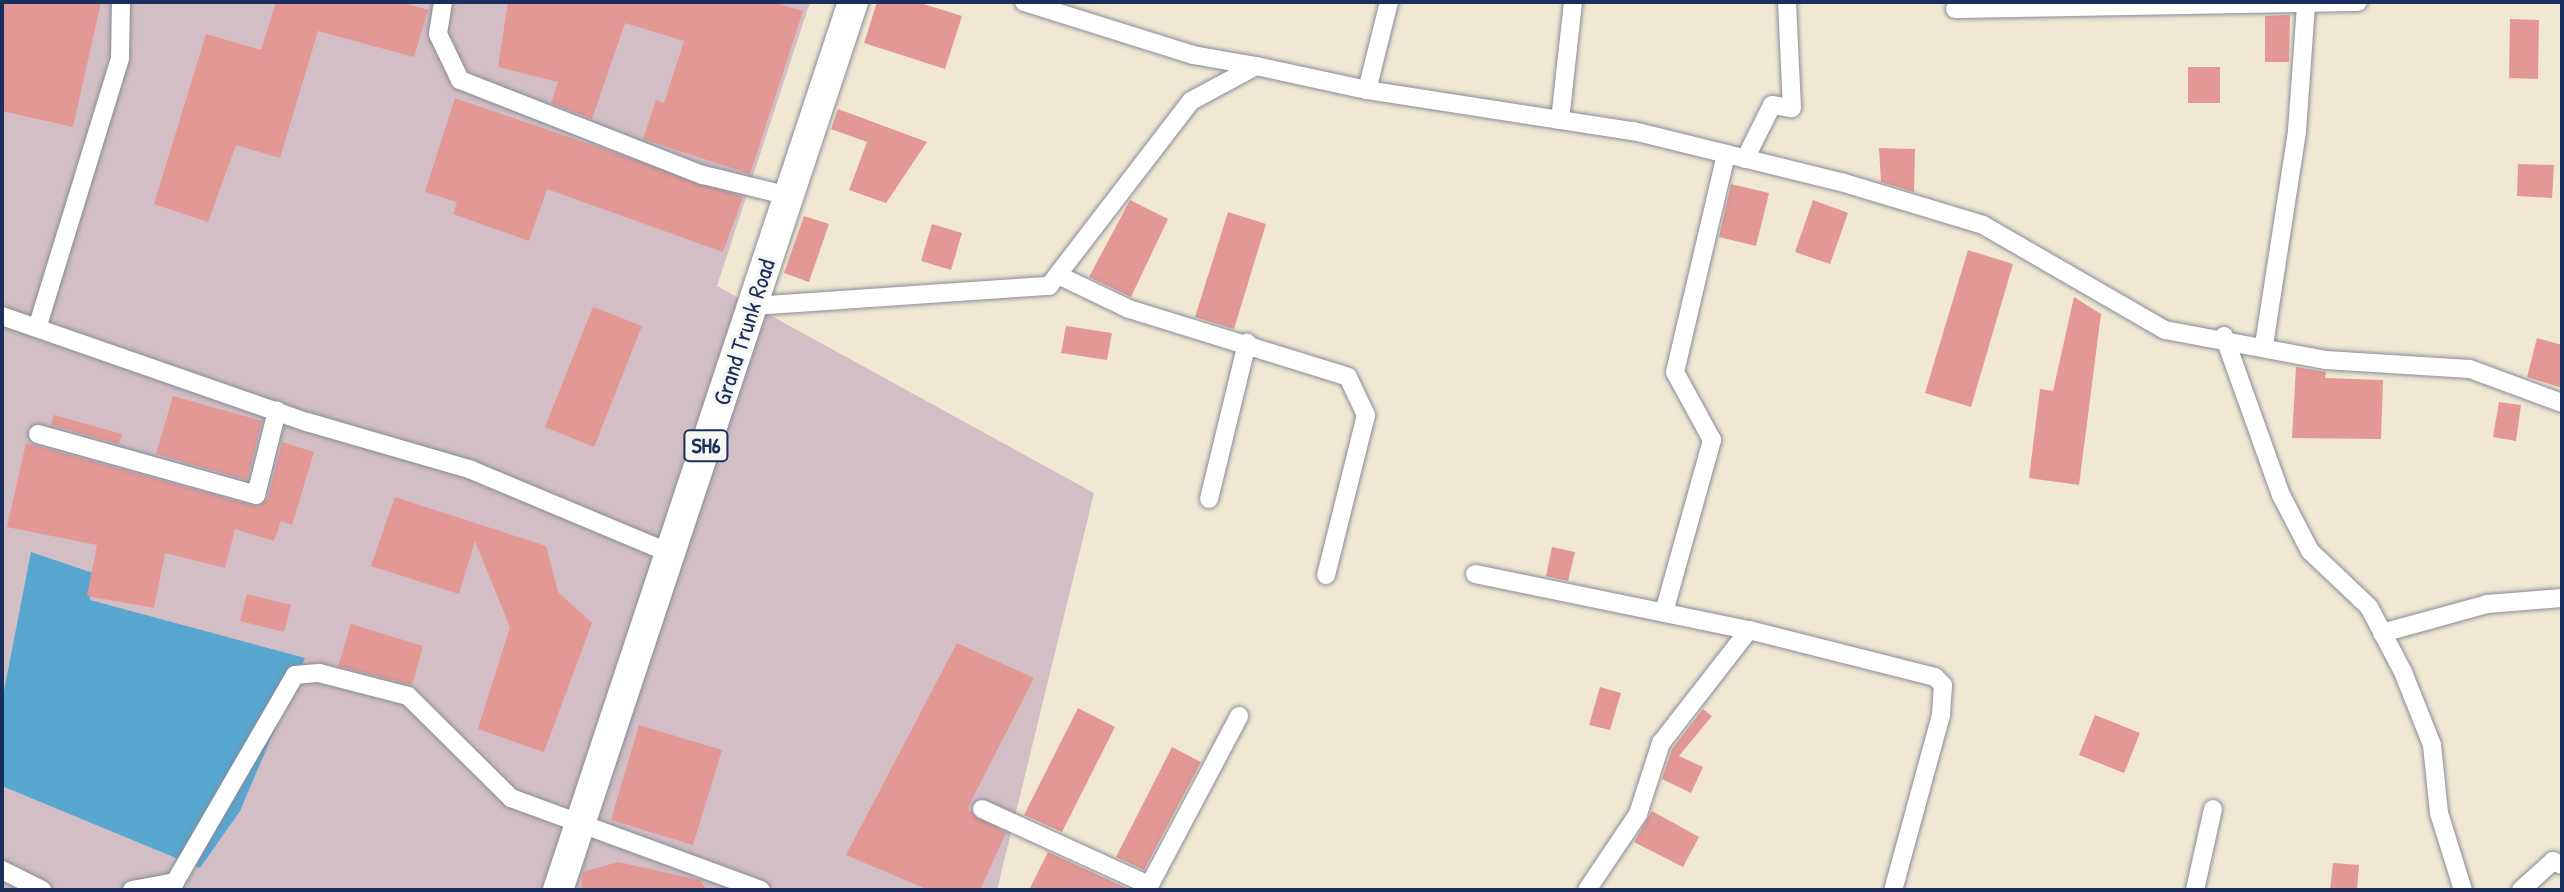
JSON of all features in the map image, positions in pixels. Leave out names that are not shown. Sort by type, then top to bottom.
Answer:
[{"type":"main road","name":"Grand Trunk Road","points":[[558,890],[853,2]]},
{"type":"street","points":[[38,325],[120,58],[121,2]]},
{"type":"street","points":[[1024,2],[1193,55],[1367,90],[1560,120],[1726,154],[1983,225],[2165,330],[2224,336],[2326,360],[2470,369],[2562,403]]},
{"type":"street","points":[[1367,90],[1389,2]]},
{"type":"street","points":[[1560,120],[1573,2]]},
{"type":"street","points":[[1745,159],[1772,105],[1792,108],[1787,2]]},
{"type":"street","points":[[1955,9],[2358,2]]},
{"type":"street","points":[[438,3],[438,34],[460,80],[703,175],[789,196]]},
{"type":"street","points":[[2264,345],[2297,131],[2306,4]]},
{"type":"street","points":[[753,306],[1049,286],[1191,101],[1256,66]]},
{"type":"street","points":[[1664,612],[1712,440],[1675,372],[1726,154]]},
{"type":"street","points":[[1058,275],[1129,309],[1247,343],[1348,377],[1366,415],[1326,575]]},
{"type":"street","points":[[2,316],[38,325],[277,411],[469,469],[670,553]]},
{"type":"street","points":[[2224,336],[2281,495],[2310,551],[2369,607],[2432,745],[2439,813],[2463,890]]},
{"type":"street","points":[[1209,499],[1247,343]]},
{"type":"street","points":[[38,434],[256,495],[277,411]]},
{"type":"street","points":[[1475,574],[1749,630],[1943,685],[1893,890]]},
{"type":"street","points":[[2382,633],[2487,604],[2562,598]]},
{"type":"street","points":[[1587,890],[1638,814],[1661,743],[1749,630]]},
{"type":"street","points":[[132,890],[175,882],[295,675],[319,673],[408,696],[511,798],[579,828],[761,890]]},
{"type":"street","points":[[982,809],[1148,888],[1239,716]]},
{"type":"street","points":[[2195,890],[2213,809]]},
{"type":"street","points":[[2521,890],[2553,861],[2562,865]]},
{"type":"street","points":[[2,870],[42,890]]},
{"type":"shaded area","points":[[2,2],[810,2],[717,286],[1094,493],[997,890],[2,890]]},
{"type":"water","points":[[31,552],[93,573],[90,600],[305,658],[240,811],[200,868],[2,786],[2,701]]},
{"type":"building","points":[[2,2],[101,2],[73,127],[2,111]]},
{"type":"building","points":[[276,2],[401,2],[428,10],[414,57],[318,31],[280,158],[236,145],[208,222],[154,204],[206,34],[261,50]]},
{"type":"building","points":[[508,2],[772,2],[803,11],[750,174],[643,139],[656,100],[664,103],[684,41],[625,23],[592,119],[551,103],[558,82],[498,67]]},
{"type":"building","points":[[877,2],[917,2],[962,16],[945,69],[864,43]]},
{"type":"building","points":[[2290,15],[2289,62],[2265,62],[2265,16]]},
{"type":"building","points":[[2510,19],[2539,20],[2538,79],[2509,78]]},
{"type":"building","points":[[2188,67],[2220,67],[2220,103],[2188,103]]},
{"type":"building","points":[[455,98],[743,197],[723,252],[547,189],[529,241],[453,214],[457,202],[425,192]]},
{"type":"building","points":[[838,109],[927,142],[886,203],[849,190],[867,142],[831,129]]},
{"type":"building","points":[[1879,148],[1915,149],[1914,192],[1881,182]]},
{"type":"building","points":[[2518,164],[2554,165],[2552,198],[2517,196]]},
{"type":"building","points":[[1731,184],[1769,193],[1756,246],[1719,237]]},
{"type":"building","points":[[1130,200],[1168,219],[1131,297],[1089,277]]},
{"type":"building","points":[[1813,200],[1848,213],[1830,264],[1795,252]]},
{"type":"building","points":[[1228,212],[1266,224],[1234,329],[1195,317]]},
{"type":"building","points":[[804,216],[829,224],[809,282],[784,273]]},
{"type":"building","points":[[932,224],[962,233],[951,270],[921,261]]},
{"type":"building","points":[[1968,250],[2013,264],[1971,407],[1925,393]]},
{"type":"building","points":[[2074,297],[2101,314],[2079,485],[2029,478],[2040,389],[2053,391]]},
{"type":"building","points":[[593,307],[642,326],[594,447],[545,427]]},
{"type":"building","points":[[1066,326],[1112,333],[1107,360],[1061,353]]},
{"type":"building","points":[[2537,338],[2562,345],[2562,388],[2527,377]]},
{"type":"building","points":[[2296,367],[2326,372],[2325,378],[2383,380],[2381,439],[2292,438]]},
{"type":"building","points":[[173,396],[262,421],[247,480],[156,454]]},
{"type":"building","points":[[2499,402],[2521,405],[2516,441],[2493,437]]},
{"type":"building","points":[[54,415],[122,434],[119,444],[51,425]]},
{"type":"building","points":[[282,442],[314,452],[292,525],[281,521],[274,541],[235,529],[225,568],[165,553],[154,608],[87,596],[97,545],[7,527],[26,443],[258,507],[268,498]]},
{"type":"building","points":[[395,497],[546,546],[558,592],[592,623],[544,752],[478,729],[510,627],[475,541],[459,594],[371,566]]},
{"type":"building","points":[[1552,547],[1575,552],[1568,581],[1546,576]]},
{"type":"building","points":[[247,594],[291,605],[284,632],[240,621]]},
{"type":"building","points":[[351,624],[423,646],[412,685],[338,666]]},
{"type":"building","points":[[957,643],[1034,678],[967,809],[1006,833],[980,890],[929,890],[846,855]]},
{"type":"building","points":[[1600,687],[1621,693],[1610,730],[1589,725]]},
{"type":"building","points":[[1078,708],[1115,727],[1062,832],[1024,815]]},
{"type":"building","points":[[1703,709],[1712,716],[1679,756],[1703,767],[1691,793],[1662,779],[1672,749]]},
{"type":"building","points":[[2095,715],[2140,733],[2124,773],[2079,755]]},
{"type":"building","points":[[639,725],[722,750],[693,845],[611,820]]},
{"type":"building","points":[[1172,747],[1201,762],[1144,870],[1116,857]]},
{"type":"building","points":[[1652,811],[1699,837],[1683,867],[1634,842]]},
{"type":"building","points":[[1048,852],[1131,890],[1029,890]]},
{"type":"building","points":[[618,862],[700,880],[707,890],[581,890],[583,872]]},
{"type":"building","points":[[2333,863],[2359,865],[2357,890],[2330,890]]}]
